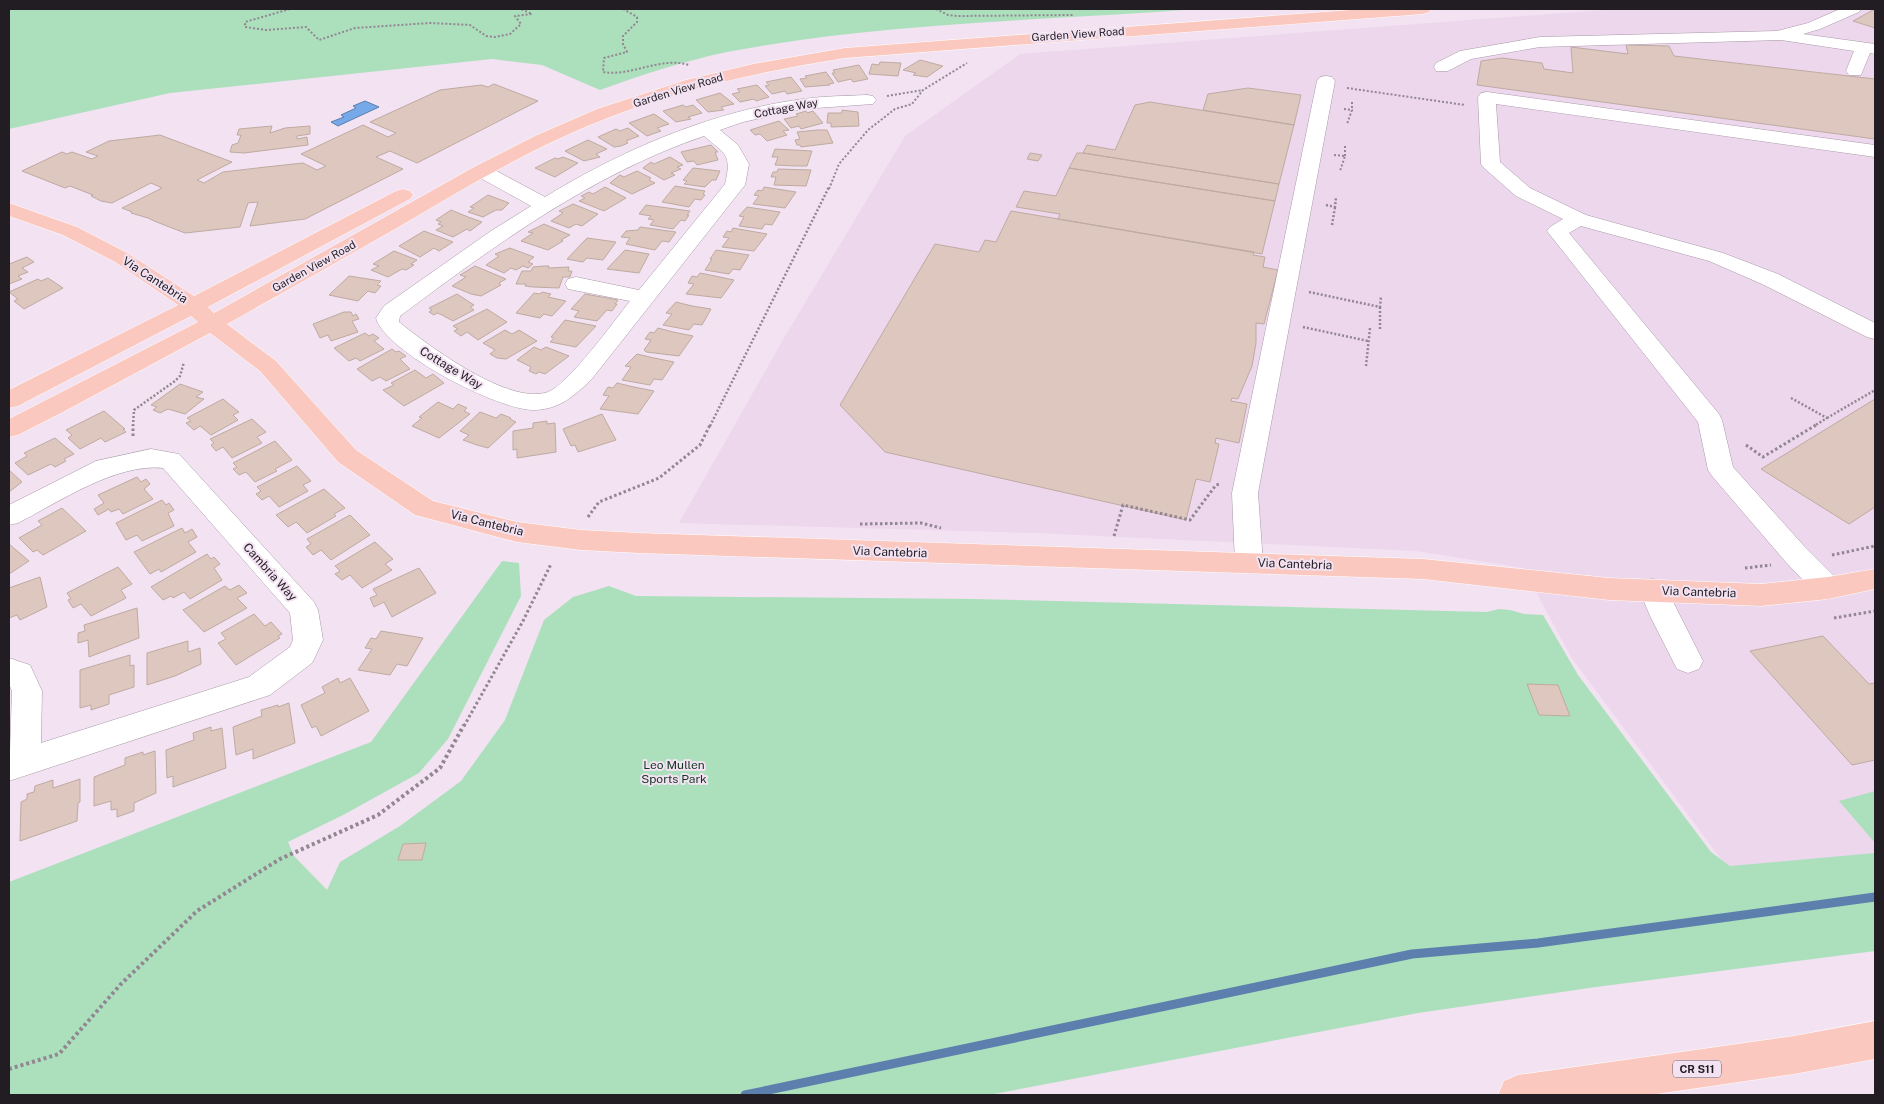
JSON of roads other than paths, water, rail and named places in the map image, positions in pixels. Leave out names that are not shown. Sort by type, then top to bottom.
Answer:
[{"type":"main road","name":"Garden View Road","points":[[9,400],[194,306],[426,183],[541,126],[594,103],[694,73],[792,51],[842,44],[927,36],[1303,9]]},
{"type":"main road","name":"Garden View Road","points":[[9,429],[213,324],[482,171],[544,138],[603,113],[724,76],[798,60],[846,53],[1423,9]]},
{"type":"main road","name":"Via Cantebria","points":[[9,209],[70,230],[122,258],[194,306],[213,324],[268,366],[347,456],[424,508],[517,532],[581,540],[639,544],[1423,568],[1609,589],[1761,595],[1828,588],[1875,579]]},
{"type":"main road","name":"CR S11","points":[[1518,1095],[1794,1055],[1875,1040]]},
{"type":"street","points":[[1778,36],[1814,26],[1853,9]]},
{"type":"street","points":[[1442,67],[1466,55],[1540,42],[1778,36],[1869,49],[1855,71]]},
{"type":"street","points":[[1249,563],[1245,493],[1325,85]]},
{"type":"street","points":[[1875,151],[1487,97],[1491,164],[1523,192],[1579,219],[1716,257],[1770,279],[1875,332]]},
{"type":"street","name":"Cottage Way","points":[[706,128],[730,149],[739,164],[735,185],[583,376],[553,399],[532,402],[499,396],[434,360],[389,325],[387,318],[392,311],[448,269],[545,205],[581,184],[653,150],[706,128],[758,112],[833,99],[867,100]]},
{"type":"street","points":[[482,171],[545,205]]},
{"type":"street","points":[[1579,219],[1557,231],[1710,420],[1721,470],[1794,553],[1828,588]]},
{"type":"street","points":[[576,284],[646,298]]},
{"type":"street","name":"Cambria Way","points":[[9,516],[105,467],[152,458],[170,460],[304,610],[308,640],[301,655],[259,686],[17,765]]},
{"type":"street","points":[[1653,590],[1665,618],[1688,661]]},
{"type":"street","points":[[9,670],[19,674],[27,691],[17,765]]},
{"type":"water","points":[[365,101],[379,107],[338,126],[331,122],[344,117],[341,115],[356,108],[353,106]]},
{"type":"waterway","points":[[745,1095],[1412,954],[1538,943],[1875,897]]},
{"type":"park label","name":"Leo Mullen Sports Park","points":[[674,772]]}]
